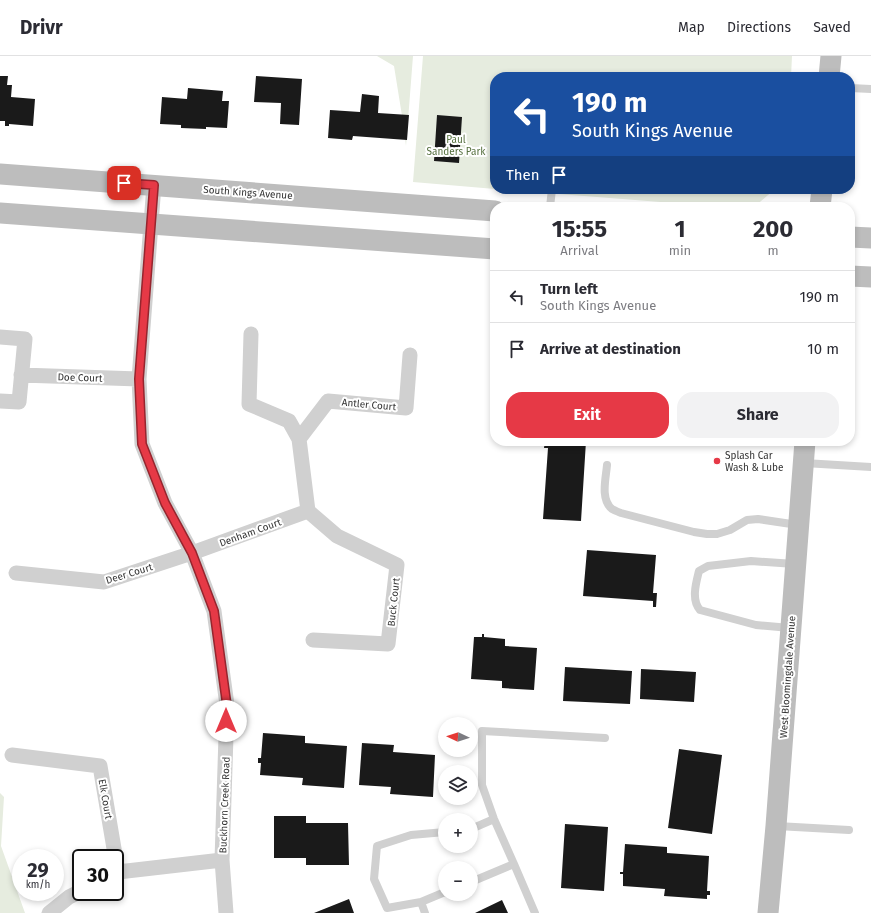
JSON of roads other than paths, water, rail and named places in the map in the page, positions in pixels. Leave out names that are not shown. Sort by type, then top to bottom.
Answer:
[{"type":"main road","points":[[829,72],[831,56]]},
{"type":"main road","name":"South Kings Avenue","points":[[0,174],[490,211]]},
{"type":"main road","points":[[0,213],[490,249]]},
{"type":"main road","points":[[855,237],[871,238]]},
{"type":"main road","points":[[855,276],[871,277]]},
{"type":"main road","name":"West Bloomingdale Avenue","points":[[768,913],[805,446]]},
{"type":"street","name":"Buckhorn Creek Road","points":[[154,185],[139,379],[142,444],[165,503],[192,553],[214,611],[227,706],[222,860],[226,913]]},
{"type":"street","points":[[252,334],[250,404],[289,421],[299,439],[308,511]]},
{"type":"street","points":[[0,337],[25,339],[19,402],[0,401]]},
{"type":"street","name":"Antler Court","points":[[299,439],[328,401],[406,408],[410,355]]},
{"type":"street","name":"Doe Court","points":[[21,375],[139,379]]},
{"type":"street","name":"Denham Court","points":[[192,553],[308,511]]},
{"type":"street","name":"Buck Court","points":[[308,511],[337,536],[397,565],[388,644],[313,640]]},
{"type":"street","name":"Deer Court","points":[[16,573],[104,582],[192,553]]},
{"type":"street","name":"Elk Court","points":[[12,755],[100,766],[113,849]]},
{"type":"street","points":[[124,871],[222,860]]},
{"type":"street","points":[[49,913],[72,896]]},
{"type":"lane","points":[[855,88],[871,89]]},
{"type":"lane","points":[[803,463],[871,467]]},
{"type":"lane","points":[[607,465],[605,486],[606,500],[612,508],[621,513],[707,534],[717,534],[730,530],[747,520],[758,519],[798,525]]},
{"type":"lane","points":[[791,628],[756,625],[700,610],[697,606],[694,593],[699,571],[708,566],[751,561],[796,564]]},
{"type":"lane","points":[[535,913],[494,819],[482,785],[482,731],[605,738]]},
{"type":"lane","points":[[478,826],[494,819]]},
{"type":"lane","points":[[776,826],[849,830]]},
{"type":"lane","points":[[438,833],[411,835],[377,846],[374,879],[387,908],[421,902],[438,895]]},
{"type":"lane","points":[[478,879],[514,864]]},
{"type":"lane","points":[[421,902],[425,913]]},
{"type":"place","name":"Splash Car Wash & Lube","points":[[717,461]]},
{"type":"park label","name":"Paul Sanders Park","points":[[456,144]]}]
